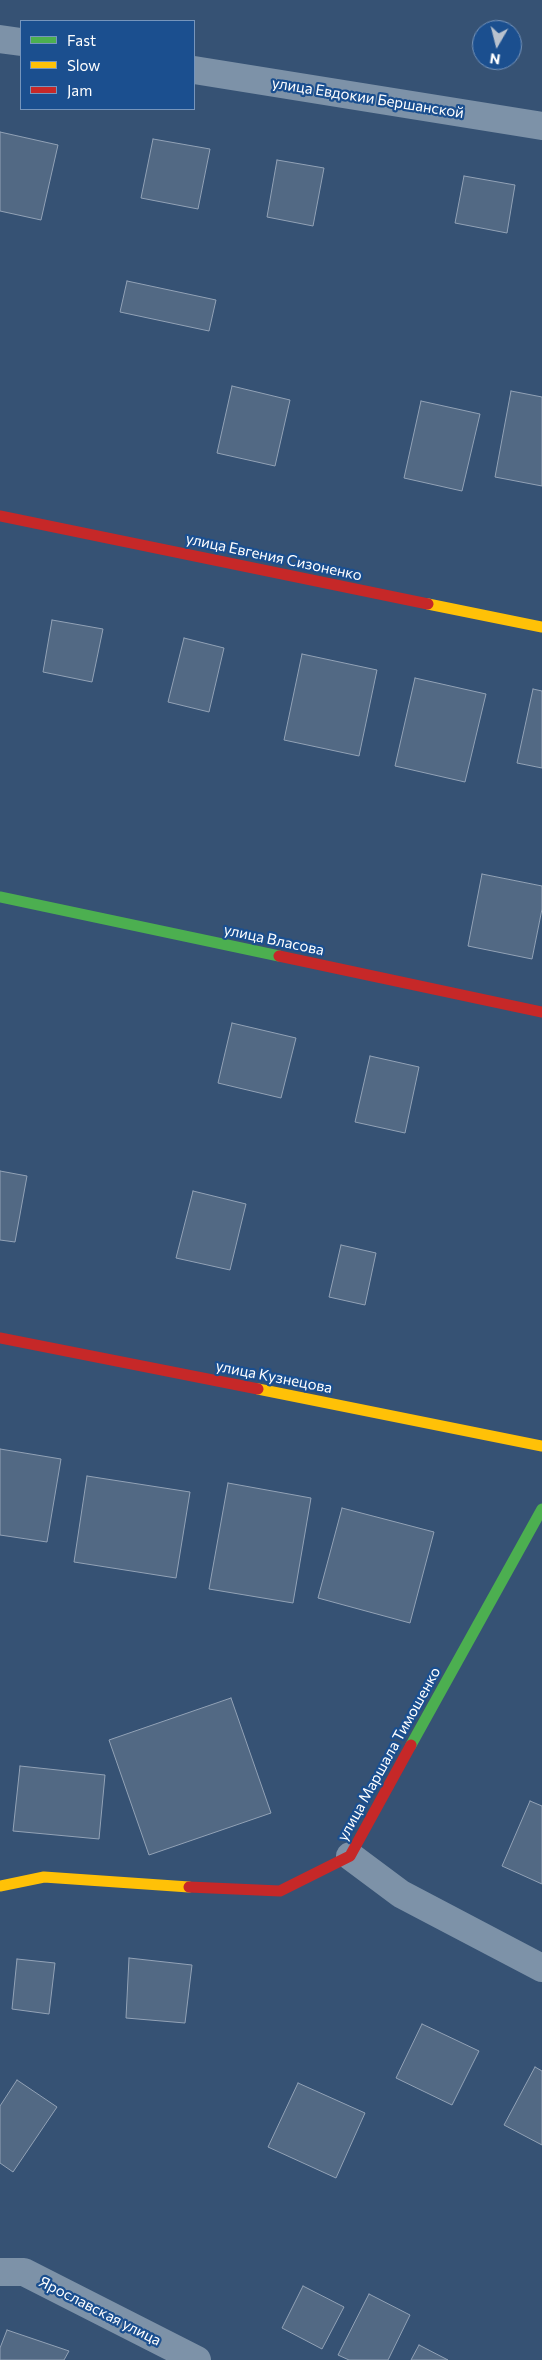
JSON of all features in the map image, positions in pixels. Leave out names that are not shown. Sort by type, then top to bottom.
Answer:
[{"type":"street","points":[[0,38],[20,42]]},
{"type":"street","name":"улица Евдокии Бершанской","points":[[195,70],[542,126]]},
{"type":"street","name":"улица Евгения Сизоненко","points":[[0,516],[542,627]]},
{"type":"street","name":"улица Власова","points":[[0,897],[542,1012]]},
{"type":"street","name":"улица Кузнецова","points":[[0,1338],[542,1446]]},
{"type":"street","name":"улица Маршала Тимошенко","points":[[0,1886],[44,1877],[169,1886],[280,1891],[350,1856],[542,1509]]},
{"type":"street","points":[[350,1856],[401,1894],[542,1968]]},
{"type":"street","name":"Ярославская улица","points":[[0,2272],[24,2272],[197,2360]]},
{"type":"building","points":[[0,132],[58,145],[41,220],[0,211]]},
{"type":"building","points":[[153,139],[210,149],[198,209],[141,198]]},
{"type":"building","points":[[277,160],[324,168],[313,226],[267,217]]},
{"type":"building","points":[[464,176],[515,185],[507,233],[455,223]]},
{"type":"building","points":[[127,281],[216,300],[209,331],[120,312]]},
{"type":"building","points":[[232,386],[290,400],[275,466],[217,453]]},
{"type":"building","points":[[511,391],[542,397],[542,486],[495,477]]},
{"type":"building","points":[[421,401],[480,414],[462,491],[404,478]]},
{"type":"building","points":[[52,620],[103,629],[92,682],[43,672]]},
{"type":"building","points":[[184,638],[224,648],[209,712],[168,702]]},
{"type":"building","points":[[302,654],[377,670],[359,756],[284,740]]},
{"type":"building","points":[[415,678],[486,694],[465,782],[395,766]]},
{"type":"building","points":[[533,689],[542,691],[542,768],[517,763]]},
{"type":"building","points":[[482,874],[542,886],[542,909],[532,959],[468,946]]},
{"type":"building","points":[[232,1023],[296,1038],[281,1098],[218,1083]]},
{"type":"building","points":[[370,1056],[419,1067],[405,1133],[355,1122]]},
{"type":"building","points":[[0,1171],[27,1176],[15,1242],[0,1240]]},
{"type":"building","points":[[193,1191],[246,1204],[230,1270],[176,1258]]},
{"type":"building","points":[[341,1245],[376,1253],[365,1305],[329,1297]]},
{"type":"building","points":[[0,1449],[61,1459],[47,1542],[0,1535]]},
{"type":"building","points":[[87,1476],[190,1492],[176,1578],[74,1562]]},
{"type":"building","points":[[228,1483],[311,1498],[293,1603],[209,1589]]},
{"type":"building","points":[[342,1508],[434,1532],[410,1623],[318,1598]]},
{"type":"building","points":[[231,1698],[271,1813],[149,1855],[109,1740]]},
{"type":"building","points":[[20,1766],[105,1775],[99,1839],[13,1831]]},
{"type":"building","points":[[530,1801],[542,1806],[542,1884],[502,1866]]},
{"type":"building","points":[[129,1958],[192,1965],[185,2023],[126,2018]]},
{"type":"building","points":[[17,1959],[55,1963],[49,2014],[12,2009]]},
{"type":"building","points":[[422,2024],[479,2051],[452,2105],[396,2078]]},
{"type":"building","points":[[535,2067],[542,2071],[542,2145],[504,2125]]},
{"type":"building","points":[[17,2080],[57,2107],[13,2172],[0,2163],[0,2106]]},
{"type":"building","points":[[298,2083],[365,2113],[336,2178],[268,2147]]},
{"type":"building","points":[[303,2286],[344,2307],[322,2349],[282,2328]]},
{"type":"building","points":[[369,2294],[410,2315],[388,2360],[349,2360],[338,2355]]},
{"type":"building","points":[[7,2330],[69,2351],[64,2360],[0,2360],[0,2348]]},
{"type":"building","points":[[419,2345],[448,2360],[411,2360]]},
{"type":"traffic: fast","points":[[0,897],[279,956]]},
{"type":"traffic: fast","points":[[411,1745],[542,1509]]},
{"type":"traffic: slow","points":[[428,604],[542,627]]},
{"type":"traffic: slow","points":[[258,1389],[542,1446]]},
{"type":"traffic: slow","points":[[0,1886],[44,1877],[189,1887]]},
{"type":"traffic: jam","points":[[0,516],[428,604]]},
{"type":"traffic: jam","points":[[279,956],[542,1012]]},
{"type":"traffic: jam","points":[[0,1338],[258,1389]]},
{"type":"traffic: jam","points":[[189,1887],[280,1891],[350,1856],[411,1745]]}]
